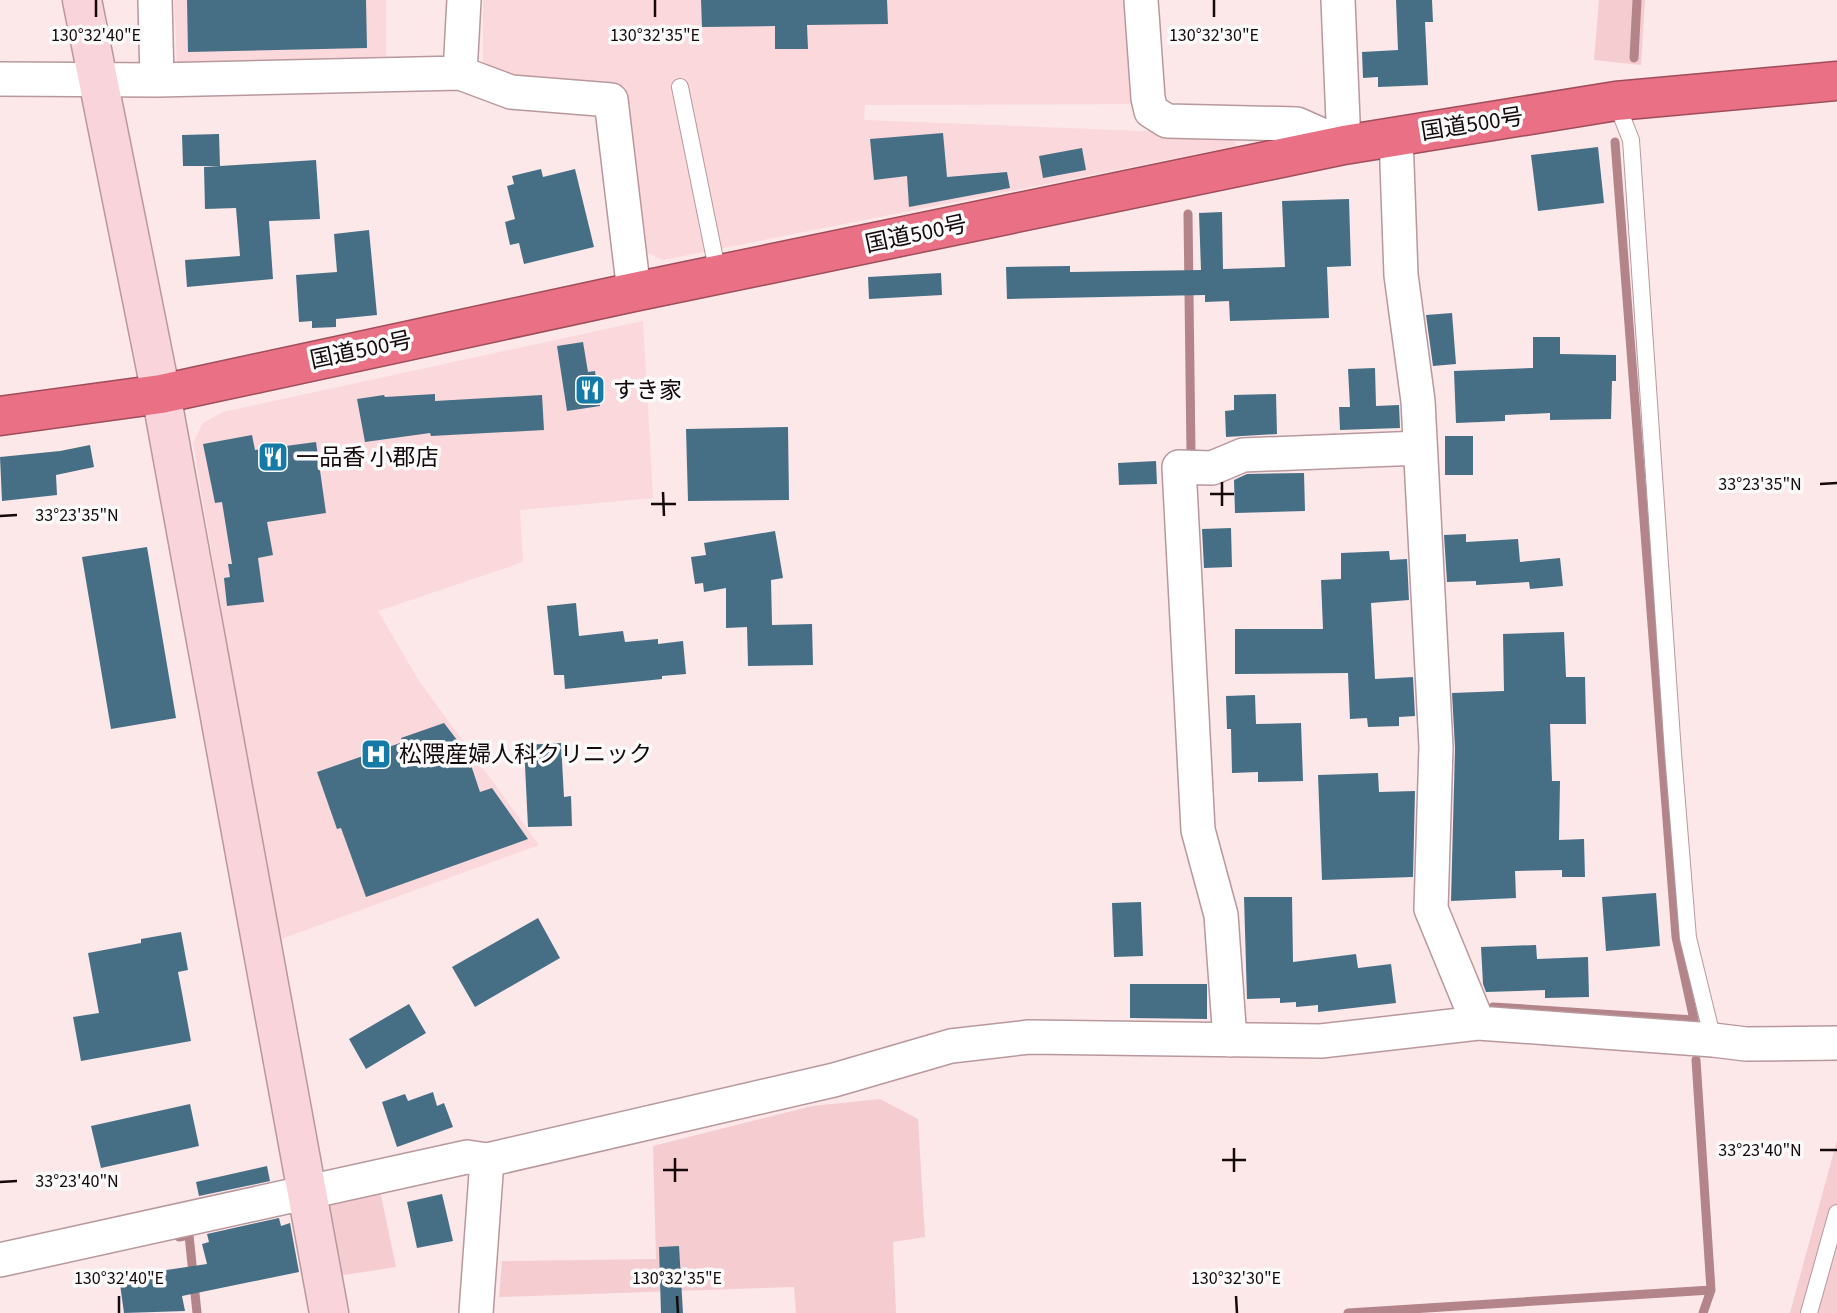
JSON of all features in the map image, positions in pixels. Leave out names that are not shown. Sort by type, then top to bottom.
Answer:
[{"type":"highway","name":"国道500号","points":[[0,416],[161,394],[718,274],[1344,145],[1616,102],[1837,81]]},
{"type":"street","points":[[82,0],[161,394],[329,1313]]},
{"type":"street","points":[[155,0],[157,80]]},
{"type":"street","points":[[460,73],[464,0]]},
{"type":"street","points":[[1141,0],[1151,110],[1167,121],[1297,124],[1344,145],[1338,0]]},
{"type":"street","points":[[0,79],[97,81],[460,73],[511,92],[611,100],[634,292]]},
{"type":"street","points":[[1396,136],[1401,275],[1418,401],[1436,747],[1431,909],[1478,1023]]},
{"type":"street","points":[[1230,1040],[1221,915],[1198,830],[1179,467],[1212,468],[1243,455],[1420,448]]},
{"type":"street","points":[[0,1260],[467,1157],[487,1160],[834,1080],[951,1046],[1029,1037],[1321,1041],[1478,1023],[1713,1040],[1746,1045],[1837,1043]]},
{"type":"street","points":[[476,1313],[487,1160]]},
{"type":"lane","points":[[680,87],[718,274]]},
{"type":"lane","points":[[1616,102],[1631,140],[1672,739],[1689,938],[1713,1040]]},
{"type":"lane","points":[[1809,1313],[1837,1213]]},
{"type":"shaded area","points":[[174,0],[386,0],[386,61],[177,62]]},
{"type":"shaded area","points":[[483,0],[1133,0],[1140,104],[865,105],[864,120],[1141,131],[1225,130],[1237,146],[663,260],[646,252],[625,86],[549,85],[483,67]]},
{"type":"shaded area","points":[[1599,0],[1645,0],[1641,65],[1594,60]]},
{"type":"shaded area","points":[[643,321],[653,498],[520,510],[523,562],[378,611],[419,681],[539,845],[281,939],[245,749],[193,443],[203,423],[223,412]]},
{"type":"shaded area","points":[[880,1099],[918,1119],[925,1237],[893,1242],[896,1313],[796,1313],[794,1287],[499,1297],[502,1261],[656,1259],[653,1146],[812,1106]]},
{"type":"shaded area","points":[[1837,1140],[1837,1313],[1790,1313]]},
{"type":"shaded area","points":[[379,1186],[396,1267],[338,1276],[327,1208],[339,1193]]},
{"type":"building","points":[[187,0],[366,0],[367,48],[188,52]]},
{"type":"building","points":[[701,0],[887,0],[888,24],[807,25],[808,49],[775,49],[775,26],[702,27]]},
{"type":"building","points":[[1396,0],[1432,0],[1433,22],[1425,22],[1428,85],[1378,87],[1378,77],[1363,78],[1362,52],[1398,50]]},
{"type":"building","points":[[943,133],[947,177],[1007,172],[1010,188],[909,207],[907,176],[874,180],[870,139]]},
{"type":"building","points":[[219,134],[220,166],[183,166],[182,135]]},
{"type":"building","points":[[1598,147],[1604,203],[1538,211],[1531,155]]},
{"type":"building","points":[[1082,148],[1086,170],[1043,178],[1039,156]]},
{"type":"building","points":[[316,160],[320,219],[269,221],[273,279],[187,287],[185,260],[240,256],[236,208],[205,209],[204,167]]},
{"type":"building","points":[[541,169],[543,177],[575,169],[594,247],[524,264],[519,243],[510,245],[505,222],[515,219],[507,186],[514,184],[512,176]]},
{"type":"building","points":[[1349,199],[1351,266],[1327,267],[1329,318],[1230,321],[1229,301],[1205,302],[1205,295],[1007,299],[1006,267],[1070,266],[1070,272],[1201,270],[1199,213],[1222,212],[1223,269],[1285,267],[1282,201]]},
{"type":"building","points":[[369,230],[377,315],[336,319],[336,327],[312,328],[312,321],[299,322],[296,275],[337,272],[334,234]]},
{"type":"building","points":[[941,273],[942,295],[869,299],[868,277]]},
{"type":"building","points":[[1452,313],[1456,364],[1433,366],[1426,315]]},
{"type":"building","points":[[1533,337],[1560,337],[1560,354],[1616,355],[1611,419],[1550,420],[1550,413],[1505,415],[1505,421],[1456,423],[1454,371],[1533,368]]},
{"type":"building","points":[[583,342],[588,372],[595,371],[600,406],[567,411],[557,346]]},
{"type":"building","points":[[1375,368],[1376,406],[1399,405],[1400,428],[1340,430],[1339,407],[1350,407],[1348,369]]},
{"type":"building","points":[[435,394],[435,401],[542,395],[544,430],[431,436],[430,433],[365,442],[357,399],[384,395]]},
{"type":"building","points":[[1276,394],[1277,434],[1226,437],[1225,411],[1234,410],[1234,395]]},
{"type":"building","points":[[788,427],[789,500],[688,501],[686,429]]},
{"type":"building","points":[[252,435],[255,450],[316,442],[326,513],[267,522],[273,555],[258,558],[264,602],[227,606],[224,578],[230,577],[228,564],[232,564],[222,502],[215,503],[203,444]]},
{"type":"building","points":[[1445,436],[1473,436],[1473,475],[1445,475]]},
{"type":"building","points":[[90,445],[94,467],[56,475],[57,495],[2,501],[0,457]]},
{"type":"building","points":[[1156,461],[1157,484],[1119,485],[1118,463]]},
{"type":"building","points":[[1304,473],[1305,511],[1235,513],[1234,480],[1247,474]]},
{"type":"building","points":[[1231,528],[1232,567],[1204,568],[1202,529]]},
{"type":"building","points":[[775,531],[783,578],[771,580],[772,625],[812,624],[813,665],[748,666],[747,627],[726,628],[726,588],[704,592],[703,583],[695,584],[691,557],[706,555],[704,543]]},
{"type":"building","points":[[1466,534],[1466,542],[1518,539],[1520,562],[1560,558],[1563,586],[1530,589],[1529,582],[1476,585],[1476,581],[1447,582],[1444,535]]},
{"type":"building","points":[[147,547],[176,718],[111,729],[82,557]]},
{"type":"building","points":[[1389,551],[1390,560],[1407,559],[1409,600],[1371,603],[1375,679],[1413,677],[1415,716],[1399,717],[1399,726],[1368,727],[1367,718],[1350,719],[1348,673],[1235,674],[1235,629],[1323,629],[1321,580],[1341,579],[1341,553]]},
{"type":"building","points":[[576,603],[579,636],[623,631],[625,642],[658,639],[658,644],[683,641],[686,674],[565,689],[564,675],[554,675],[547,606]]},
{"type":"building","points":[[1564,632],[1566,677],[1585,677],[1586,724],[1550,724],[1552,781],[1560,781],[1559,840],[1584,839],[1585,877],[1562,877],[1562,870],[1515,871],[1516,898],[1451,901],[1455,748],[1452,693],[1504,691],[1503,634]]},
{"type":"building","points":[[1255,695],[1256,724],[1301,723],[1303,781],[1258,782],[1258,772],[1232,773],[1231,729],[1227,729],[1226,696]]},
{"type":"building","points":[[444,723],[467,753],[480,792],[492,788],[528,839],[366,897],[341,828],[337,829],[317,772],[403,742],[401,738]]},
{"type":"building","points":[[561,743],[564,797],[571,796],[572,826],[528,827],[524,745]]},
{"type":"building","points":[[1378,773],[1379,792],[1415,791],[1413,877],[1322,880],[1318,775]]},
{"type":"building","points":[[1656,893],[1660,946],[1606,951],[1602,897]]},
{"type":"building","points":[[1244,897],[1292,897],[1293,962],[1356,954],[1358,968],[1391,964],[1396,1003],[1318,1012],[1318,1005],[1296,1007],[1296,1002],[1280,1003],[1280,998],[1247,999]]},
{"type":"building","points":[[1141,902],[1143,956],[1114,957],[1112,903]]},
{"type":"building","points":[[538,918],[560,958],[475,1007],[452,967]]},
{"type":"building","points":[[181,932],[188,970],[178,972],[191,1041],[81,1061],[73,1017],[99,1013],[88,953]]},
{"type":"building","points":[[1536,945],[1537,959],[1588,957],[1589,997],[1545,998],[1545,990],[1486,992],[1481,947]]},
{"type":"building","points":[[1130,984],[1207,984],[1207,1019],[1130,1018]]},
{"type":"building","points":[[409,1004],[426,1033],[366,1069],[349,1039]]},
{"type":"building","points":[[433,1092],[437,1106],[444,1103],[453,1127],[397,1147],[382,1102],[405,1094],[408,1101]]},
{"type":"building","points":[[190,1104],[199,1146],[101,1168],[91,1126]]},
{"type":"building","points":[[267,1166],[270,1181],[199,1196],[196,1182]]},
{"type":"building","points":[[442,1194],[453,1241],[417,1248],[407,1202]]},
{"type":"building","points":[[279,1218],[281,1226],[290,1223],[299,1272],[182,1296],[185,1311],[124,1313],[119,1277],[207,1264],[202,1244],[209,1242],[207,1234]]},
{"type":"building","points":[[679,1246],[683,1313],[661,1313],[659,1247]]},
{"type":"waterway","points":[[1634,58],[1637,0]]},
{"type":"waterway","points":[[1493,1007],[1694,1020],[1676,937],[1615,142]]},
{"type":"waterway","points":[[1188,214],[1191,453]]},
{"type":"waterway","points":[[1348,1313],[1711,1290],[1696,1060]]},
{"type":"waterway","points":[[179,1237],[189,1235],[197,1313]]},
{"type":"waterway","points":[[1703,1313],[1711,1290]]},
{"type":"place","name":"すき家","points":[[590,390]]},
{"type":"place","name":"一品香 小郡店","points":[[273,457]]},
{"type":"place","name":"松隈産婦人科クリニック","points":[[376,754]]}]
